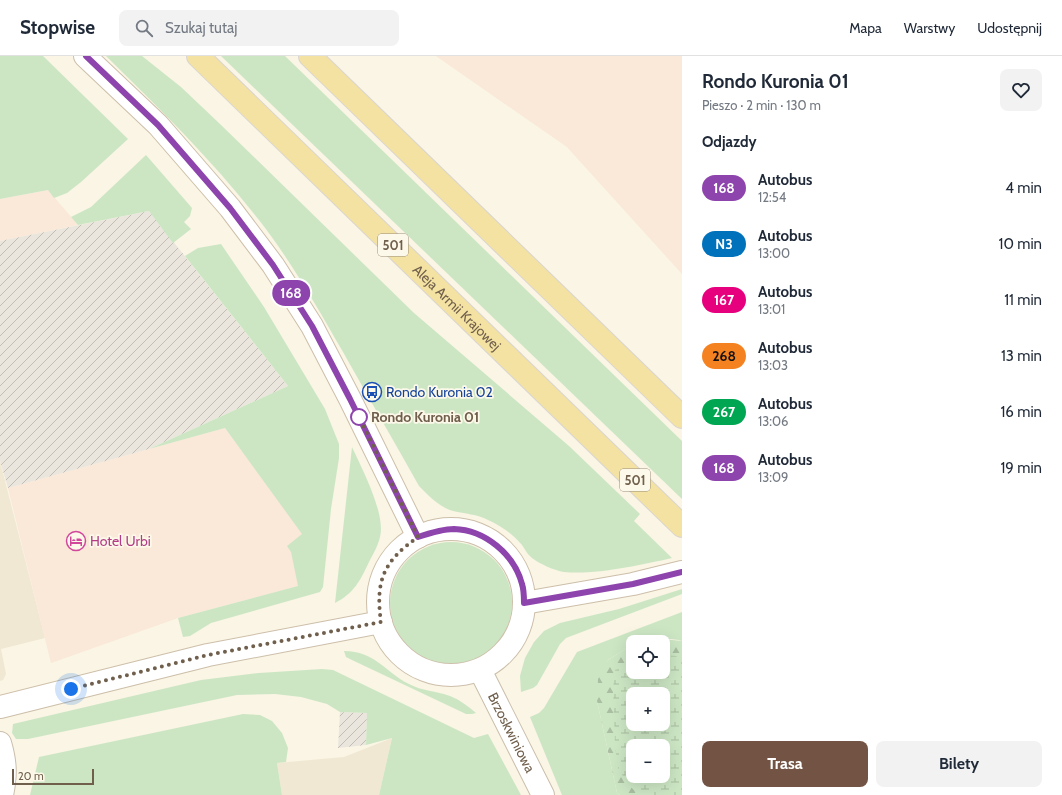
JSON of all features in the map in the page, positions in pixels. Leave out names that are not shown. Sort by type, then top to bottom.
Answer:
[{"type":"main road","name":"Aleja Armii Krajowej","points":[[198,56],[682,526]]},
{"type":"main road","points":[[310,56],[682,417]]},
{"type":"street","points":[[86,56],[158,125],[230,208],[273,265],[312,326],[418,537]]},
{"type":"street","points":[[454,529],[473,532],[490,540],[504,552],[515,567],[522,584],[524,603],[523,617],[519,630],[503,654],[480,670],[460,675],[439,674],[420,668],[402,656],[389,641],[381,622],[378,602],[381,582],[389,564],[402,548],[418,537],[436,531],[454,529]]},
{"type":"street","points":[[524,603],[633,584],[682,572]]},
{"type":"street","points":[[0,707],[208,655],[381,622]]},
{"type":"street","name":"Brzoskwiniowa","points":[[480,670],[543,795]]},
{"type":"street","points":[[0,743],[3,753],[5,776],[2,795]]},
{"type":"shaded area","points":[[436,56],[682,56],[682,274],[567,147]]},
{"type":"shaded area","points":[[48,190],[78,225],[0,241],[0,199]]},
{"type":"shaded area","points":[[149,211],[288,386],[149,449],[8,488],[0,461],[0,241]]},
{"type":"shaded area","points":[[225,428],[303,534],[299,586],[178,618],[51,663],[8,488]]},
{"type":"shaded area","points":[[0,461],[45,638],[1,649],[6,674],[3,680],[0,681]]},
{"type":"shaded area","points":[[340,712],[367,713],[366,745],[338,748]]},
{"type":"shaded area","points":[[392,738],[379,795],[282,795],[277,763],[344,757]]},
{"type":"green space","points":[[0,56],[43,56],[128,139],[67,193],[54,198],[48,190],[0,199]]},
{"type":"green space","points":[[106,56],[142,56],[181,87],[414,313],[569,446],[640,514],[634,521],[672,558],[604,571],[577,573],[564,572],[538,562],[528,554],[515,537],[498,525],[480,516],[448,509],[430,497],[419,486],[313,301],[271,236],[241,198],[204,156],[166,115]]},
{"type":"green space","points":[[221,56],[285,56],[682,441],[682,499]]},
{"type":"green space","points":[[146,155],[192,208],[190,216],[184,222],[191,229],[173,243],[149,211],[78,225],[71,217],[91,207]]},
{"type":"green space","points":[[221,244],[264,307],[325,409],[339,444],[339,458],[331,509],[323,587],[320,592],[211,623],[190,636],[183,637],[178,618],[298,586],[291,552],[287,546],[302,534],[225,428],[149,449],[288,386],[185,256],[198,248]]},
{"type":"green space","points":[[352,447],[367,479],[380,516],[380,537],[378,544],[356,586],[352,591],[335,603]]},
{"type":"green space","points":[[451,542],[474,546],[485,552],[494,560],[502,569],[508,580],[512,603],[508,626],[502,637],[494,646],[485,654],[474,660],[451,664],[428,660],[417,654],[408,646],[400,637],[394,626],[390,603],[394,580],[400,569],[408,560],[417,552],[428,546]]},
{"type":"green space","points":[[682,589],[682,594],[566,638],[560,644],[537,685],[521,692],[520,676],[525,658],[534,642],[544,631],[560,623],[619,609]]},
{"type":"green space","points":[[682,612],[682,641],[670,639],[670,635],[626,635],[626,648],[608,660],[597,701],[617,793],[620,795],[562,795],[530,717],[539,713],[544,708],[577,652]]},
{"type":"green space","points":[[670,640],[682,641],[682,795],[620,795],[617,793],[597,701],[598,679],[608,660],[626,648],[626,679],[670,679]]},
{"type":"green space","points":[[344,651],[364,654],[409,684],[457,699],[476,713],[466,714],[346,657]]},
{"type":"green space","points":[[670,656],[676,656],[682,660],[682,795],[641,795],[627,783],[670,783],[670,739],[626,739],[626,781],[618,768],[615,746],[613,688],[615,670],[626,666],[626,679],[670,679]]},
{"type":"green space","points":[[322,669],[333,670],[474,738],[488,734],[521,795],[379,795],[392,738],[366,745],[367,713],[340,712],[327,704],[301,697],[275,694],[237,695],[28,739],[16,739],[12,733],[13,724],[201,680],[259,673]]},
{"type":"green space","points":[[243,714],[260,715],[272,721],[282,733],[288,748],[286,762],[277,763],[282,795],[30,795],[39,757]]},
{"type":"bus line","name":"168","points":[[86,56],[158,125],[230,208],[273,265],[312,326],[418,537],[436,531],[454,529],[473,532],[490,540],[504,552],[515,567],[522,584],[524,603],[633,584],[682,572]]},
{"type":"place","name":"Rondo Kuronia 02","points":[[372,392]]},
{"type":"place","name":"Rondo Kuronia 01","points":[[359,417]]},
{"type":"place","name":"Hotel Urbi","points":[[76,541]]},
{"type":"route","points":[[71,689],[208,655],[381,622],[378,602],[381,582],[389,564],[402,548],[418,537],[359,417]]}]
